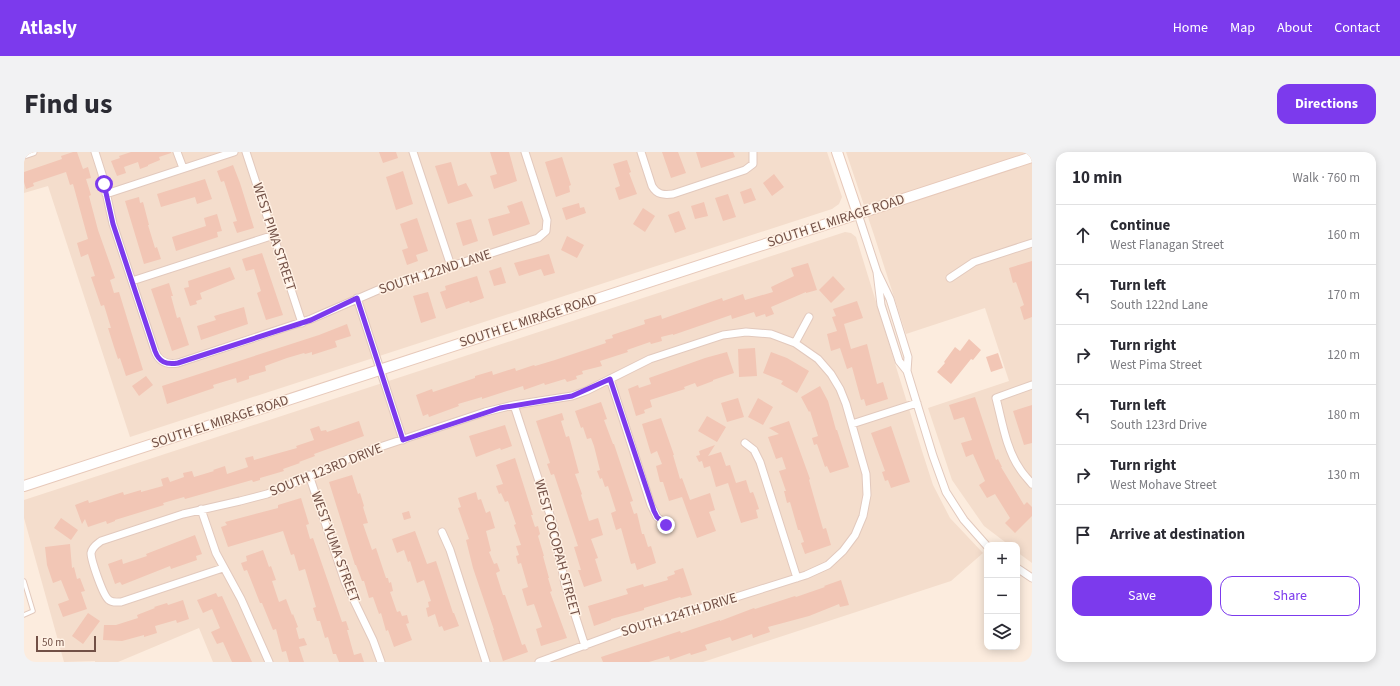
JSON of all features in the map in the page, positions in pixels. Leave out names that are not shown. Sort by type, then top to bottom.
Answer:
[{"type":"main road","points":[[837,152],[858,214]]},
{"type":"main road","name":"SOUTH EL MIRAGE ROAD","points":[[24,486],[1032,157]]},
{"type":"street","points":[[24,155],[33,152]]},
{"type":"street","points":[[95,152],[113,224],[132,281],[274,236]]},
{"type":"street","points":[[177,152],[183,168]]},
{"type":"street","points":[[106,194],[234,152]]},
{"type":"street","name":"WEST PIMA STREET","points":[[246,152],[302,323]]},
{"type":"street","points":[[413,152],[451,266]]},
{"type":"street","name":"SOUTH 122ND LANE","points":[[132,281],[155,351],[159,360],[163,363],[178,363],[302,323],[324,315],[357,298],[378,290],[532,240],[542,235],[546,231],[548,225],[547,220],[525,152]]},
{"type":"street","points":[[641,152],[652,186],[663,195],[673,194],[741,172],[753,164],[753,152]]},
{"type":"street","points":[[858,214],[877,272],[890,299],[908,357],[907,371],[933,456],[946,492],[964,520],[984,543]]},
{"type":"street","points":[[950,278],[974,262],[1032,243]]},
{"type":"street","points":[[357,298],[403,440]]},
{"type":"street","points":[[795,343],[809,317]]},
{"type":"street","name":"SOUTH 123RD DRIVE","points":[[223,568],[121,602],[110,601],[104,596],[92,557],[92,549],[101,542],[175,516],[259,496],[286,487],[309,475],[359,454],[485,412],[514,405],[572,396],[667,353],[730,333],[763,332],[795,343],[818,359],[831,374],[840,389],[852,424]]},
{"type":"street","points":[[610,379],[654,511],[657,517],[666,525]]},
{"type":"street","points":[[1032,385],[996,398],[1013,457],[1032,484]]},
{"type":"street","points":[[852,424],[917,403]]},
{"type":"street","name":"WEST COCOPAH STREET","points":[[514,405],[553,524],[565,584],[585,646]]},
{"type":"street","name":"SOUTH 124TH DRIVE","points":[[540,662],[646,623],[716,604],[797,578],[819,569],[835,559],[849,544],[860,526],[866,505],[868,485],[852,424]]},
{"type":"street","points":[[745,443],[754,450],[760,462],[797,578]]},
{"type":"street","name":"WEST YUMA STREET","points":[[309,475],[344,582],[374,640],[381,662]]},
{"type":"street","points":[[201,509],[216,553],[241,599],[269,662]]},
{"type":"street","points":[[442,532],[450,550],[486,662]]},
{"type":"street","points":[[1020,570],[1032,578]]},
{"type":"lane","points":[[24,581],[33,611],[24,615]]},
{"type":"shaded area","points":[[24,152],[827,152],[842,197],[839,204],[832,209],[130,437],[48,186],[24,193]]},
{"type":"shaded area","points":[[846,152],[1032,152],[1032,563],[1020,554],[1020,542],[1005,542],[984,526],[952,480],[928,408],[1009,381],[985,308],[906,334]]},
{"type":"shaded area","points":[[845,232],[851,233],[856,237],[933,485],[950,518],[983,553],[951,581],[703,662],[213,662],[199,628],[118,662],[64,662],[24,518],[24,500]]},
{"type":"building","points":[[77,152],[83,169],[88,167],[91,178],[86,179],[91,195],[89,196],[98,230],[115,278],[110,280],[114,293],[119,292],[143,370],[126,376],[120,358],[118,359],[108,328],[111,328],[104,305],[101,306],[91,277],[95,276],[88,254],[81,257],[77,243],[88,239],[73,184],[70,185],[66,172],[33,183],[34,186],[26,189],[24,182],[24,172],[62,159],[61,156]]},
{"type":"building","points":[[131,152],[171,153],[159,157],[160,160],[140,169],[138,162],[124,167],[126,173],[117,176],[111,161],[120,158],[119,156]]},
{"type":"building","points":[[379,152],[396,152],[398,158],[383,163]]},
{"type":"building","points":[[490,152],[509,152],[517,181],[494,189],[490,176],[497,174]]},
{"type":"building","points":[[662,152],[678,152],[686,173],[671,178]]},
{"type":"building","points":[[696,152],[733,152],[735,157],[701,168]]},
{"type":"building","points":[[562,157],[571,185],[569,186],[570,192],[556,197],[545,162]]},
{"type":"building","points":[[627,160],[631,172],[629,173],[637,194],[619,200],[615,188],[620,186],[613,164]]},
{"type":"building","points":[[451,162],[458,186],[466,183],[473,196],[448,204],[435,166]]},
{"type":"building","points":[[233,165],[254,228],[237,233],[233,222],[237,221],[224,181],[221,182],[217,171]]},
{"type":"building","points":[[403,171],[413,204],[396,210],[386,177]]},
{"type":"building","points":[[774,174],[784,187],[772,196],[763,183]]},
{"type":"building","points":[[205,179],[212,199],[197,204],[195,197],[161,207],[157,194]]},
{"type":"building","points":[[751,188],[756,200],[744,204],[740,192]]},
{"type":"building","points":[[728,194],[736,217],[723,221],[715,198]]},
{"type":"building","points":[[139,197],[140,203],[143,202],[155,248],[157,247],[161,259],[144,264],[125,201]]},
{"type":"building","points":[[522,201],[530,224],[493,236],[488,219],[510,213],[507,206]]},
{"type":"building","points":[[704,202],[708,216],[695,219],[691,206]]},
{"type":"building","points":[[579,203],[580,208],[584,207],[586,213],[566,220],[562,208]]},
{"type":"building","points":[[643,208],[655,216],[645,232],[633,224]]},
{"type":"building","points":[[679,211],[686,229],[675,233],[668,215]]},
{"type":"building","points":[[217,214],[222,231],[217,232],[218,237],[176,251],[172,237],[206,226],[204,218]]},
{"type":"building","points":[[417,218],[428,251],[416,255],[418,261],[407,265],[402,250],[408,248],[400,224]]},
{"type":"building","points":[[471,219],[478,241],[463,246],[456,223]]},
{"type":"building","points":[[567,236],[584,245],[577,258],[561,250]]},
{"type":"building","points":[[262,253],[283,315],[266,320],[257,293],[261,291],[254,269],[246,271],[242,259]]},
{"type":"building","points":[[549,254],[555,273],[544,276],[541,269],[519,276],[514,263]]},
{"type":"building","points":[[1032,261],[1032,317],[1024,320],[1020,307],[1024,305],[1016,282],[1013,283],[1009,268]]},
{"type":"building","points":[[808,263],[817,290],[806,292],[771,307],[774,314],[766,317],[765,314],[756,317],[754,312],[732,319],[731,315],[673,335],[661,337],[662,341],[651,344],[650,342],[627,350],[628,352],[600,361],[602,366],[582,371],[583,374],[576,376],[577,379],[567,382],[565,379],[545,385],[544,383],[524,390],[523,386],[482,399],[482,397],[458,404],[459,406],[429,417],[428,414],[423,416],[416,395],[432,389],[433,392],[492,371],[493,375],[515,368],[516,371],[555,360],[606,343],[605,340],[613,338],[612,335],[645,324],[644,320],[661,315],[662,319],[722,298],[723,301],[743,294],[745,300],[773,292],[771,287],[794,276],[791,268]]},
{"type":"building","points":[[230,267],[235,279],[200,293],[202,299],[196,301],[197,304],[190,306],[184,288],[189,287],[188,281]]},
{"type":"building","points":[[501,267],[506,283],[494,286],[489,271]]},
{"type":"building","points":[[477,276],[484,298],[470,303],[469,301],[446,309],[440,292],[446,290],[445,286]]},
{"type":"building","points":[[833,276],[845,289],[831,303],[819,290]]},
{"type":"building","points":[[169,283],[177,318],[180,317],[189,345],[172,351],[151,289]]},
{"type":"building","points":[[428,292],[436,318],[421,323],[413,296]]},
{"type":"building","points":[[857,301],[863,318],[844,324],[851,349],[867,344],[877,384],[883,382],[888,399],[866,406],[864,399],[861,400],[852,367],[847,369],[840,348],[831,351],[827,334],[837,331],[832,317],[836,316],[833,309]]},
{"type":"building","points":[[244,307],[248,324],[201,340],[197,326],[216,320],[214,316]]},
{"type":"building","points":[[347,324],[351,336],[335,341],[337,347],[312,355],[312,352],[287,358],[265,366],[266,371],[249,376],[249,379],[237,383],[236,378],[213,385],[214,388],[167,404],[162,386],[319,335]]},
{"type":"building","points":[[969,339],[981,350],[973,360],[971,359],[951,384],[937,372],[945,363],[944,362],[955,347],[960,351]]},
{"type":"building","points":[[755,348],[757,376],[739,377],[738,349]]},
{"type":"building","points":[[727,352],[734,373],[697,387],[695,383],[684,387],[685,389],[650,400],[652,407],[644,410],[645,413],[636,416],[628,389],[638,385],[639,388],[651,384],[649,378],[705,358]]},
{"type":"building","points":[[771,352],[787,358],[809,371],[797,393],[781,384],[783,381],[763,373]]},
{"type":"building","points":[[998,353],[1003,368],[991,372],[986,357]]},
{"type":"building","points":[[146,376],[153,385],[139,396],[132,386]]},
{"type":"building","points":[[820,386],[828,401],[849,467],[830,473],[827,466],[825,467],[817,444],[814,445],[812,438],[818,436],[810,411],[809,412],[801,397]]},
{"type":"building","points":[[975,397],[996,460],[998,459],[1001,467],[1024,505],[1027,502],[1032,507],[1032,516],[1015,533],[1005,523],[1010,518],[995,494],[987,498],[979,485],[985,481],[973,454],[966,457],[961,443],[972,440],[964,417],[954,420],[949,405]]},
{"type":"building","points":[[738,398],[744,417],[727,422],[721,403]]},
{"type":"building","points":[[758,398],[773,407],[763,425],[748,417]]},
{"type":"building","points":[[601,402],[607,419],[604,420],[614,444],[633,501],[630,502],[634,514],[637,513],[642,534],[644,534],[648,547],[651,546],[656,563],[637,570],[635,563],[631,564],[621,528],[616,530],[611,513],[616,511],[608,486],[605,487],[602,478],[600,479],[597,471],[600,470],[591,438],[587,439],[575,411]]},
{"type":"building","points":[[1032,405],[1032,443],[1024,445],[1013,411]]},
{"type":"building","points":[[562,413],[564,420],[561,421],[566,437],[569,436],[579,473],[575,474],[589,521],[598,518],[603,535],[591,539],[598,558],[595,559],[602,581],[584,587],[578,570],[581,570],[574,547],[578,546],[554,474],[551,475],[547,464],[550,463],[536,421]]},
{"type":"building","points":[[707,416],[726,427],[717,442],[698,431]]},
{"type":"building","points":[[661,418],[674,455],[680,479],[682,478],[690,500],[710,493],[715,510],[709,512],[716,531],[697,538],[682,497],[669,501],[663,482],[660,482],[656,466],[662,464],[657,451],[651,454],[642,424]]},
{"type":"building","points":[[359,421],[364,436],[314,454],[315,456],[283,469],[284,471],[260,478],[260,480],[253,482],[252,480],[185,499],[184,497],[163,503],[164,505],[115,520],[107,524],[106,521],[88,527],[85,519],[82,524],[75,505],[88,500],[89,503],[123,492],[124,495],[163,486],[161,479],[168,477],[170,482],[184,477],[183,473],[192,471],[194,477],[225,466],[227,474],[248,467],[245,458],[253,456],[254,460],[297,448],[296,446],[314,440],[310,429],[319,426],[321,431],[326,430],[327,432]]},
{"type":"building","points":[[789,421],[810,479],[809,480],[823,529],[826,528],[831,545],[805,554],[801,543],[804,542],[800,530],[798,530],[790,502],[787,503],[784,491],[786,491],[779,471],[786,469],[782,457],[776,459],[768,437],[779,434],[769,428]]},
{"type":"building","points":[[505,425],[512,446],[501,450],[500,448],[476,457],[469,436]]},
{"type":"building","points":[[891,426],[910,482],[891,488],[888,480],[885,481],[882,472],[885,471],[871,433]]},
{"type":"building","points":[[715,445],[708,456],[721,452],[726,466],[730,465],[736,483],[746,480],[750,493],[753,492],[759,509],[756,510],[758,518],[741,523],[728,483],[716,487],[710,466],[704,468],[702,461],[699,462],[696,456],[700,455],[699,451]]},
{"type":"building","points":[[515,458],[533,515],[531,515],[535,527],[538,526],[540,534],[538,536],[552,591],[550,592],[567,638],[541,646],[536,629],[542,627],[534,604],[527,606],[522,589],[528,587],[521,563],[518,564],[516,556],[519,555],[516,546],[521,545],[514,525],[516,524],[508,501],[505,502],[501,493],[499,494],[496,486],[503,484],[496,465]]},
{"type":"building","points":[[352,475],[358,494],[360,493],[364,506],[363,507],[368,523],[363,524],[372,550],[376,548],[386,578],[388,578],[389,583],[391,582],[393,591],[390,592],[397,612],[400,611],[402,616],[407,615],[409,623],[406,624],[412,640],[394,647],[388,630],[386,631],[381,613],[379,614],[373,597],[369,598],[364,581],[362,581],[355,565],[329,482]]},
{"type":"building","points":[[476,492],[478,500],[481,499],[486,513],[490,511],[495,528],[486,531],[491,551],[489,552],[494,564],[497,563],[500,571],[496,573],[503,595],[505,595],[522,645],[525,644],[528,652],[503,661],[473,568],[466,540],[469,539],[458,508],[461,507],[458,498]]},
{"type":"building","points":[[301,498],[309,524],[306,525],[310,539],[313,538],[342,622],[346,621],[354,655],[361,653],[364,662],[339,662],[336,654],[333,654],[328,637],[325,638],[320,621],[317,621],[313,608],[316,607],[305,569],[299,571],[294,554],[291,555],[283,531],[228,547],[221,527],[227,525],[225,522],[278,508],[278,505]]},
{"type":"building","points":[[409,511],[411,518],[404,520],[402,513]]},
{"type":"building","points":[[61,518],[78,530],[71,540],[54,528]]},
{"type":"building","points":[[415,531],[427,564],[436,561],[453,613],[459,626],[444,631],[442,626],[439,627],[435,614],[428,617],[426,608],[429,607],[428,602],[431,601],[424,580],[417,583],[410,561],[408,562],[404,550],[397,553],[392,539]]},
{"type":"building","points":[[195,535],[202,554],[196,556],[197,560],[171,569],[170,566],[122,585],[120,582],[115,584],[108,564],[122,559],[123,564],[147,556],[146,554]]},
{"type":"building","points":[[70,544],[72,568],[74,567],[77,579],[80,578],[85,591],[81,592],[87,609],[63,617],[58,604],[69,600],[61,580],[53,583],[47,565],[45,547]]},
{"type":"building","points":[[263,550],[269,567],[271,566],[276,580],[272,581],[279,602],[286,599],[298,627],[296,628],[299,639],[304,638],[307,645],[299,647],[304,662],[289,662],[286,651],[282,652],[276,629],[273,630],[247,570],[244,571],[241,563],[247,561],[246,556]]},
{"type":"building","points":[[683,568],[692,595],[680,597],[644,608],[644,610],[611,619],[594,626],[588,606],[628,594],[626,589],[643,584],[644,587],[668,580],[667,577],[675,574],[674,571]]},
{"type":"building","points":[[841,580],[849,605],[840,607],[839,604],[809,616],[768,627],[770,632],[753,638],[752,634],[732,641],[730,637],[705,645],[707,650],[691,655],[690,653],[670,660],[669,656],[649,662],[603,662],[601,657],[680,631],[681,633],[720,621],[754,608],[755,609],[795,596],[796,597]]},
{"type":"building","points":[[216,593],[218,597],[222,596],[252,662],[232,662],[223,642],[217,644],[211,632],[220,628],[212,609],[203,613],[197,600]]},
{"type":"building","points":[[183,600],[189,619],[177,623],[176,620],[155,626],[157,633],[144,637],[144,635],[122,641],[103,640],[104,625],[116,625],[138,618],[137,615],[155,608],[154,607],[167,603],[168,605]]},
{"type":"building","points":[[88,613],[100,621],[83,644],[72,636]]},
{"type":"route","points":[[104,184],[113,224],[156,355],[163,363],[178,363],[302,323],[324,315],[357,298],[403,440],[500,408],[572,396],[610,379],[654,511],[657,517],[666,525]]}]
